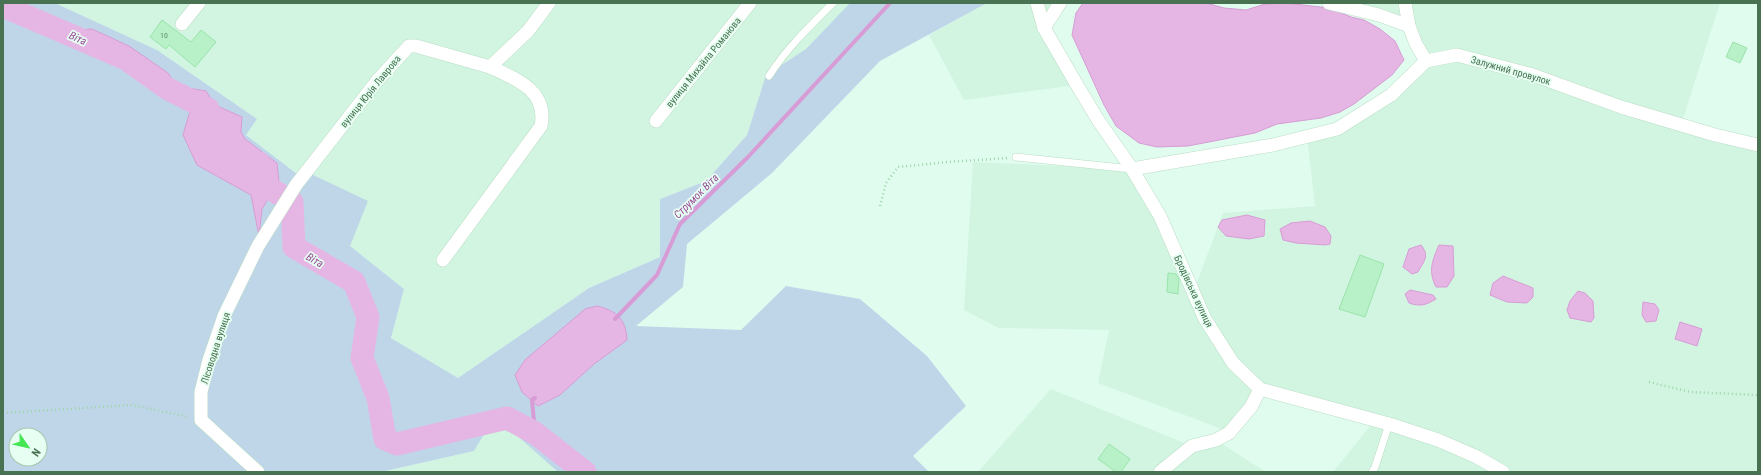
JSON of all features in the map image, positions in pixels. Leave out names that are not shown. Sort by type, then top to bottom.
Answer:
[{"type":"street","points":[[182,24],[199,3]]},
{"type":"street","points":[[490,67],[528,31],[549,3]]},
{"type":"street","name":"вулиця Михайла Романова","points":[[656,121],[750,3]]},
{"type":"street","name":"Бродівська вулиця","points":[[1036,3],[1044,28],[1095,114],[1132,169],[1160,216],[1205,319],[1233,364],[1260,389],[1390,424],[1438,440],[1477,456],[1503,472]]},
{"type":"street","points":[[1044,28],[1060,3]]},
{"type":"street","points":[[1328,3],[1379,15],[1409,26]]},
{"type":"street","points":[[1132,169],[1273,145],[1336,129],[1392,95],[1426,61],[1416,44],[1409,26],[1404,3]]},
{"type":"street","name":"вулиця Юрія Лаврова","points":[[296,185],[377,82],[409,46],[416,46],[490,67],[512,77],[532,91],[539,99],[543,116],[541,126],[443,260]]},
{"type":"street","name":"Залужний провулок","points":[[1426,61],[1458,55],[1533,74],[1621,107],[1715,135],[1758,145]]},
{"type":"street","name":"Лісоводна вулиця","points":[[201,420],[201,392],[209,360],[224,316],[258,246],[296,185]]},
{"type":"street","points":[[1160,472],[1192,446],[1216,440],[1229,433],[1251,407],[1260,389]]},
{"type":"street","points":[[201,420],[258,472]]},
{"type":"lane","points":[[769,76],[776,65],[802,34],[833,3]]},
{"type":"lane","points":[[1016,157],[1132,169]]},
{"type":"lane","points":[[1372,472],[1375,468],[1390,424]]},
{"type":"path","points":[[880,206],[886,183],[898,167],[1016,157]]},
{"type":"path","points":[[1649,382],[1690,392],[1758,395]]},
{"type":"path","points":[[3,413],[131,405],[201,420]]},
{"type":"shaded area","points":[[3,3],[55,3],[157,50],[257,119],[246,135],[297,174],[311,174],[368,201],[350,246],[404,289],[391,338],[458,378],[589,288],[660,257],[660,199],[706,181],[747,135],[766,75],[806,49],[850,3],[987,3],[880,61],[772,173],[687,244],[683,287],[636,326],[741,330],[786,286],[860,299],[927,356],[966,406],[913,456],[929,472],[558,472],[505,425],[489,426],[474,451],[381,472],[3,472]]},
{"type":"shaded area","points":[[55,3],[850,3],[806,49],[766,75],[747,135],[706,181],[660,199],[660,257],[589,288],[458,378],[391,338],[404,289],[350,246],[297,174],[246,135],[257,119],[157,50]]},
{"type":"shaded area","points":[[987,3],[1060,3],[1044,28],[1077,85],[964,100],[929,35]]},
{"type":"shaded area","points":[[1083,3],[1206,3],[1224,8],[1246,10],[1265,4],[1286,3],[1329,8],[1351,17],[1364,20],[1380,29],[1395,41],[1404,60],[1392,75],[1354,104],[1340,112],[1321,118],[1277,124],[1255,133],[1188,146],[1157,147],[1139,143],[1116,126],[1104,105],[1072,35],[1076,13]]},
{"type":"shaded area","points":[[1329,3],[1720,3],[1681,125],[1758,145],[1758,472],[1333,472],[1374,421],[1260,389],[1229,433],[1098,383],[1109,330],[999,328],[964,310],[973,162],[1132,169],[1193,293],[1223,213],[1315,206],[1307,136],[1337,129],[1426,61],[1408,26]]},
{"type":"shaded area","points":[[92,29],[129,46],[168,73],[176,86],[206,91],[215,105],[242,117],[241,132],[245,139],[277,163],[279,181],[262,209],[259,236],[251,195],[197,165],[183,135],[192,104],[116,48],[96,57],[86,49],[79,30]]},
{"type":"shaded area","points":[[1247,215],[1265,220],[1264,236],[1249,239],[1226,236],[1218,227],[1222,220]]},
{"type":"shaded area","points":[[1310,221],[1325,227],[1331,236],[1330,244],[1296,243],[1283,240],[1280,229],[1291,223]]},
{"type":"shaded area","points":[[1421,245],[1426,255],[1424,262],[1418,272],[1412,274],[1403,267],[1409,249]]},
{"type":"shaded area","points":[[1439,245],[1453,246],[1454,276],[1447,287],[1436,287],[1432,276],[1434,256]]},
{"type":"shaded area","points":[[1503,276],[1533,288],[1533,297],[1527,303],[1507,302],[1490,295],[1493,283]]},
{"type":"shaded area","points":[[1410,290],[1433,295],[1436,299],[1423,305],[1409,303],[1405,294]]},
{"type":"shaded area","points":[[1578,291],[1585,293],[1593,301],[1594,318],[1591,322],[1570,318],[1567,310],[1570,301]]},
{"type":"shaded area","points":[[1643,302],[1655,304],[1659,310],[1656,321],[1646,322],[1642,315]]},
{"type":"shaded area","points":[[597,306],[610,310],[619,317],[625,327],[627,340],[594,364],[560,395],[538,406],[522,392],[515,375],[525,360],[585,309]]},
{"type":"shaded area","points":[[1680,322],[1702,329],[1697,346],[1675,339]]},
{"type":"shaded area","points":[[1051,389],[1192,446],[1216,440],[1266,472],[978,472]]},
{"type":"shaded area","points":[[505,425],[558,472],[381,472],[474,451],[489,426]]},
{"type":"building","points":[[162,20],[191,42],[201,30],[216,42],[195,67],[169,45],[166,49],[150,37]]},
{"type":"building","points":[[1733,42],[1747,48],[1740,63],[1726,57]]},
{"type":"building","points":[[1360,255],[1384,264],[1365,317],[1339,309]]},
{"type":"building","points":[[1168,273],[1176,274],[1179,279],[1178,294],[1167,292]]},
{"type":"building","points":[[1109,444],[1130,459],[1121,472],[1116,472],[1098,459]]},
{"type":"waterway","name":"Струмок Віта","points":[[615,319],[657,275],[680,224],[748,157],[890,3]]},
{"type":"waterway","name":"Віта","points":[[3,6],[126,59],[168,89],[208,109]]},
{"type":"waterway","name":"Віта","points":[[259,163],[266,186],[292,202],[294,247],[354,282],[368,317],[362,358],[378,398],[385,439],[397,444],[507,418],[535,433],[585,472]]},
{"type":"waterway","name":"Струмок Віта","points":[[535,398],[532,400],[535,433]]}]
